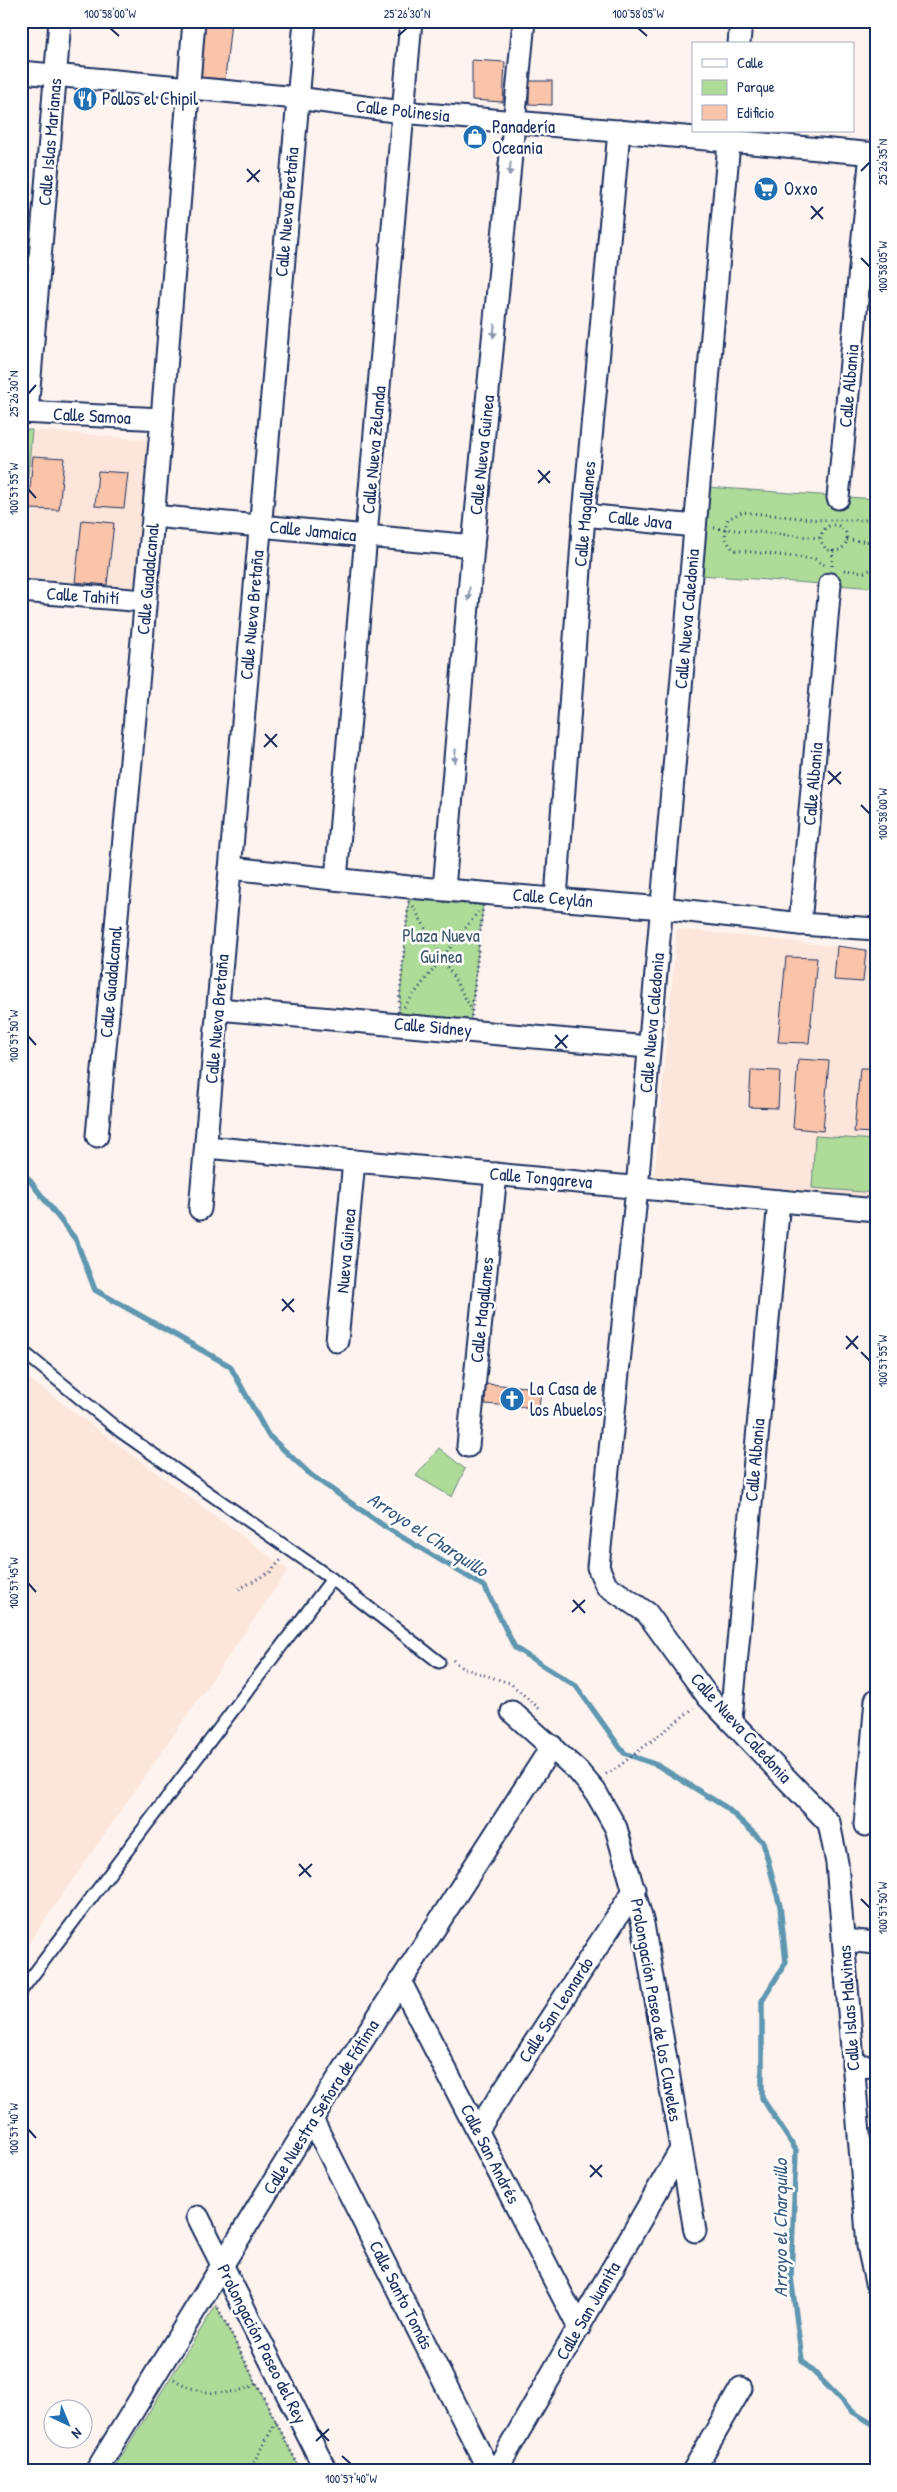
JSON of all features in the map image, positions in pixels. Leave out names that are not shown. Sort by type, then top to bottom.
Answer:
[{"type":"street","name":"Calle Islas Marianas","points":[[24,412],[60,21]]},
{"type":"street","name":"Calle Guadalcanal","points":[[97,1136],[162,419],[194,21]]},
{"type":"street","name":"Calle Nueva Bretaña","points":[[200,1209],[305,21]]},
{"type":"street","name":"Calle Nueva Zelanda","points":[[336,879],[411,21]]},
{"type":"street","name":"Calle Nueva Guinea","points":[[444,888],[473,546],[524,21]]},
{"type":"street","points":[[739,42],[741,21]]},
{"type":"street","name":"Calle Polinesia","points":[[21,72],[297,98],[402,112],[619,131],[730,136],[873,154]]},
{"type":"street","name":"Calle Magallanes","points":[[556,898],[584,515],[619,131]]},
{"type":"street","name":"Calle Nueva Caledonia","points":[[730,136],[703,527],[648,1047],[637,1188],[598,1567],[606,1585],[647,1613],[708,1697],[829,1823]]},
{"type":"street","name":"Calle Albania","points":[[838,498],[873,154]]},
{"type":"street","name":"Calle Samoa","points":[[24,412],[162,419]]},
{"type":"street","name":"Calle Java","points":[[584,515],[703,527]]},
{"type":"street","name":"Calle Jamaica","points":[[153,516],[473,546]]},
{"type":"street","name":"Calle Albania","points":[[800,924],[835,577]]},
{"type":"street","name":"Calle Tahití","points":[[21,591],[146,601]]},
{"type":"street","name":"Calle Ceylán","points":[[230,868],[336,879],[409,892],[444,888],[663,908],[800,924],[876,929]]},
{"type":"street","name":"Calle Sidney","points":[[218,1009],[398,1019],[648,1047]]},
{"type":"street","name":"Calle Tongareva","points":[[206,1147],[876,1210]]},
{"type":"street","name":"Nueva Guinea","points":[[337,1341],[354,1161]]},
{"type":"street","name":"Calle Magallanes","points":[[468,1446],[496,1174]]},
{"type":"street","name":"Calle Albania","points":[[730,1719],[779,1201]]},
{"type":"street","points":[[829,1823],[870,1825],[876,1700]]},
{"type":"street","name":"Prolongación Paseo de los Claveles","points":[[512,1712],[552,1746],[590,1784],[607,1809],[616,1828],[635,1889],[651,1963],[680,2151],[695,2231]]},
{"type":"street","name":"Calle Nuestra Señora de Fátima","points":[[96,2471],[312,2119],[552,1746]]},
{"type":"street","name":"Calle Islas Malvinas","points":[[829,1823],[837,1863],[853,2065],[869,2184],[868,2246],[876,2283]]},
{"type":"street","name":"Calle San Leonardo","points":[[477,2131],[635,1889]]},
{"type":"street","points":[[844,1940],[876,1943]]},
{"type":"street","name":"Calle San Andrés","points":[[400,1981],[579,2328]]},
{"type":"street","points":[[853,2065],[876,2067]]},
{"type":"street","name":"Calle Santo Tomás","points":[[312,2119],[489,2471]]},
{"type":"street","name":"Calle San Juanita","points":[[496,2471],[680,2151]]},
{"type":"street","name":"Prolongación Paseo del Rey","points":[[198,2217],[326,2471]]},
{"type":"street","points":[[693,2471],[741,2388]]},
{"type":"lane","points":[[21,1350],[120,1431],[332,1579],[439,1662]]},
{"type":"lane","points":[[21,1991],[332,1579]]},
{"type":"path","points":[[833,550],[832,570],[815,559],[734,550],[726,542],[724,530],[728,519],[742,512],[835,522],[876,520]]},
{"type":"path","points":[[820,538],[828,527],[835,522]]},
{"type":"path","points":[[820,538],[825,548],[833,550],[841,548],[847,540],[847,533],[835,522]]},
{"type":"path","points":[[703,527],[820,538]]},
{"type":"path","points":[[847,540],[876,542]]},
{"type":"path","points":[[835,577],[876,568]]},
{"type":"path","points":[[409,892],[483,905]]},
{"type":"path","points":[[409,892],[442,958],[472,1010]]},
{"type":"path","points":[[398,1019],[409,892]]},
{"type":"path","points":[[398,1019],[483,905]]},
{"type":"path","points":[[398,1019],[471,1020],[483,905]]},
{"type":"path","points":[[239,1589],[270,1572],[290,1550]]},
{"type":"path","points":[[614,1770],[699,1704]]},
{"type":"path","points":[[216,2306],[301,2471]]},
{"type":"path","points":[[171,2377],[191,2388],[215,2393],[237,2391],[257,2384]]},
{"type":"path","points":[[249,2471],[276,2422]]},
{"type":"shaded area","points":[[32,430],[150,440],[137,587],[21,578]]},
{"type":"shaded area","points":[[677,929],[876,951],[876,1199],[654,1180]]},
{"type":"shaded area","points":[[21,1373],[288,1570],[21,1954]]},
{"type":"green space","points":[[21,430],[32,430],[21,558]]},
{"type":"green space","points":[[707,487],[876,499],[876,588],[700,575]]},
{"type":"green space","name":"Plaza Nueva Guinea","points":[[409,898],[483,905],[470,1025],[398,1020]]},
{"type":"green space","points":[[815,1136],[876,1140],[876,1193],[812,1188]]},
{"type":"green space","points":[[439,1448],[465,1469],[452,1497],[416,1476]]},
{"type":"green space","points":[[216,2305],[301,2471],[112,2471]]},
{"type":"building","points":[[202,21],[231,21],[225,79],[197,77]]},
{"type":"building","points":[[472,60],[505,62],[503,102],[472,100]]},
{"type":"building","points":[[529,81],[552,81],[552,105],[529,104]]},
{"type":"building","points":[[33,456],[64,458],[59,510],[28,509]]},
{"type":"building","points":[[98,471],[128,473],[124,508],[95,506]]},
{"type":"building","points":[[82,520],[114,523],[107,585],[75,582]]},
{"type":"building","points":[[837,946],[866,950],[863,982],[834,980]]},
{"type":"building","points":[[786,957],[817,958],[809,1043],[778,1042]]},
{"type":"building","points":[[798,1059],[829,1061],[823,1131],[793,1128]]},
{"type":"building","points":[[860,1068],[876,1068],[876,1133],[854,1132]]},
{"type":"building","points":[[751,1070],[780,1071],[778,1108],[749,1107]]},
{"type":"building","name":"La Casa de los Abuelos","points":[[486,1384],[541,1388],[539,1408],[485,1404]]},
{"type":"waterway","name":"Arroyo el Charquillo","points":[[21,1175],[27,1177],[76,1240],[95,1290],[230,1366],[268,1435],[311,1475],[387,1528],[485,1587],[515,1648],[576,1686],[624,1753],[657,1765],[727,1808],[763,1842],[780,1906],[786,1962],[762,2001],[762,2098],[796,2150],[791,2277],[802,2360],[853,2412],[876,2426]]},
{"type":"place","name":"Pollos el Chipil","points":[[85,99]]},
{"type":"place","name":"Panadería Oceania","points":[[475,137]]},
{"type":"place","name":"Oxxo","points":[[766,189]]},
{"type":"place","name":"La Casa de los Abuelos","points":[[512,1399]]}]
